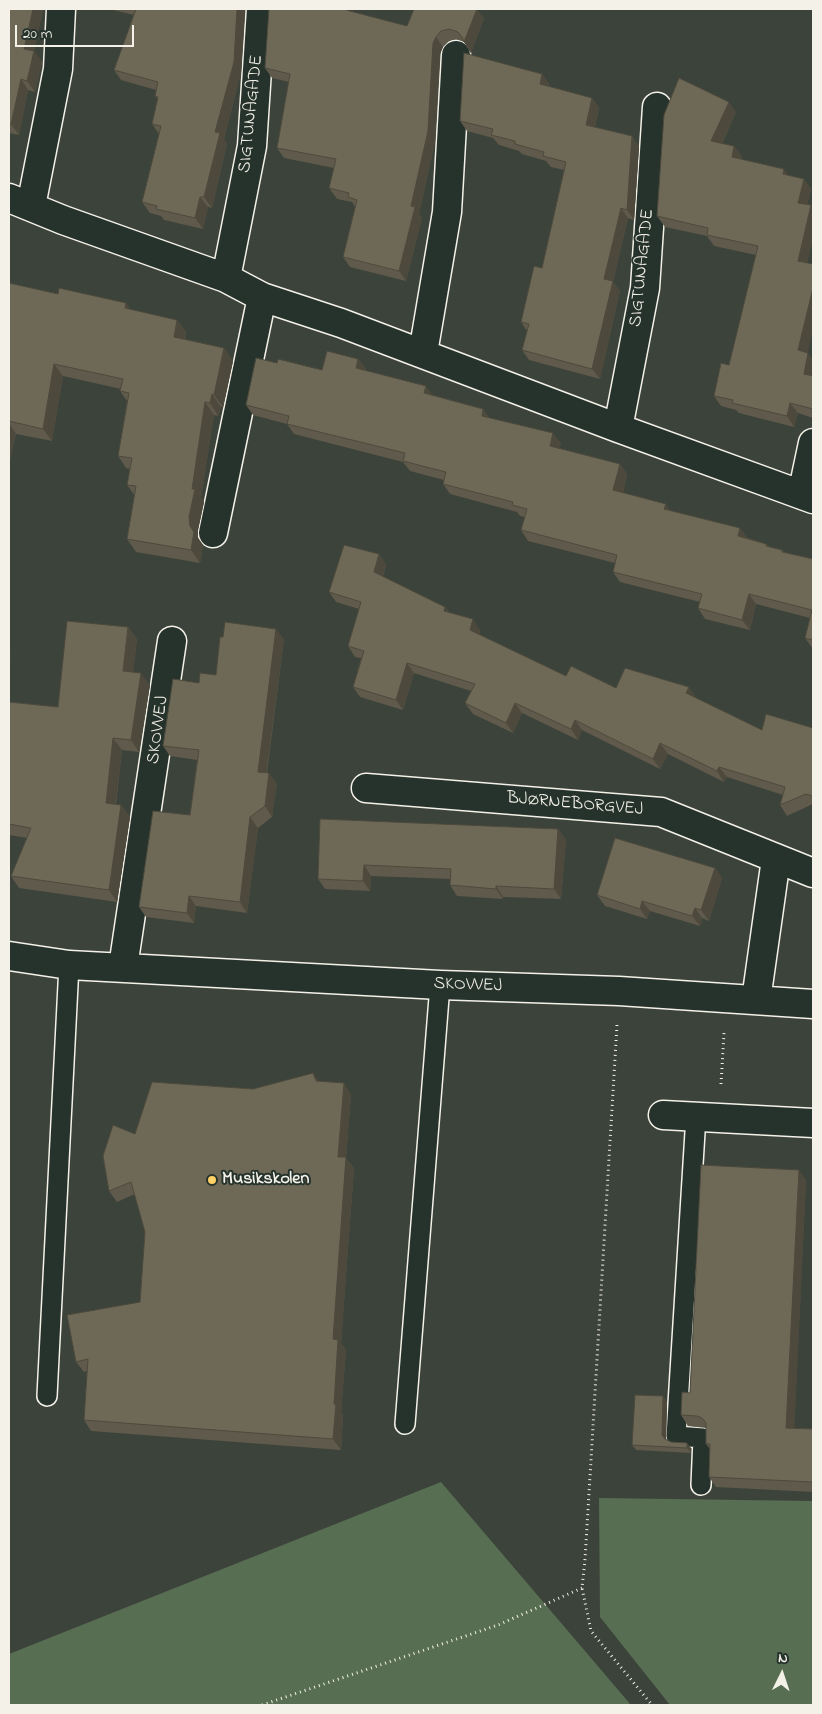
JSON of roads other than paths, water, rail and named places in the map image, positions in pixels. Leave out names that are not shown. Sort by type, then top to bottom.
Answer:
[{"type":"street","points":[[61,9],[58,69],[20,202],[63,220],[226,278],[262,297],[423,353],[618,428],[808,497],[813,443]]},
{"type":"street","name":"SIGTUNAGADE","points":[[226,278],[252,146],[261,9]]},
{"type":"street","points":[[423,353],[447,212],[456,55]]},
{"type":"street","name":"SIGTUNAGADE","points":[[618,428],[645,288],[657,107]]},
{"type":"street","points":[[213,533],[262,297]]},
{"type":"street","name":"SKOVVEJ","points":[[123,967],[172,641]]},
{"type":"street","name":"BJØRNEBORGVEJ","points":[[366,788],[661,812],[813,873]]},
{"type":"street","points":[[756,1000],[776,859]]},
{"type":"street","name":"SKOVVEJ","points":[[9,956],[69,965],[440,985],[619,991],[813,1004]]},
{"type":"street","points":[[663,1115],[813,1122]]},
{"type":"lane","points":[[47,1396],[69,965]]},
{"type":"lane","points":[[405,1424],[440,985]]},
{"type":"lane","points":[[701,1485],[703,1438],[676,1436],[708,1117]]},
{"type":"place","name":"Musikskolen","points":[[212,1180]]}]
